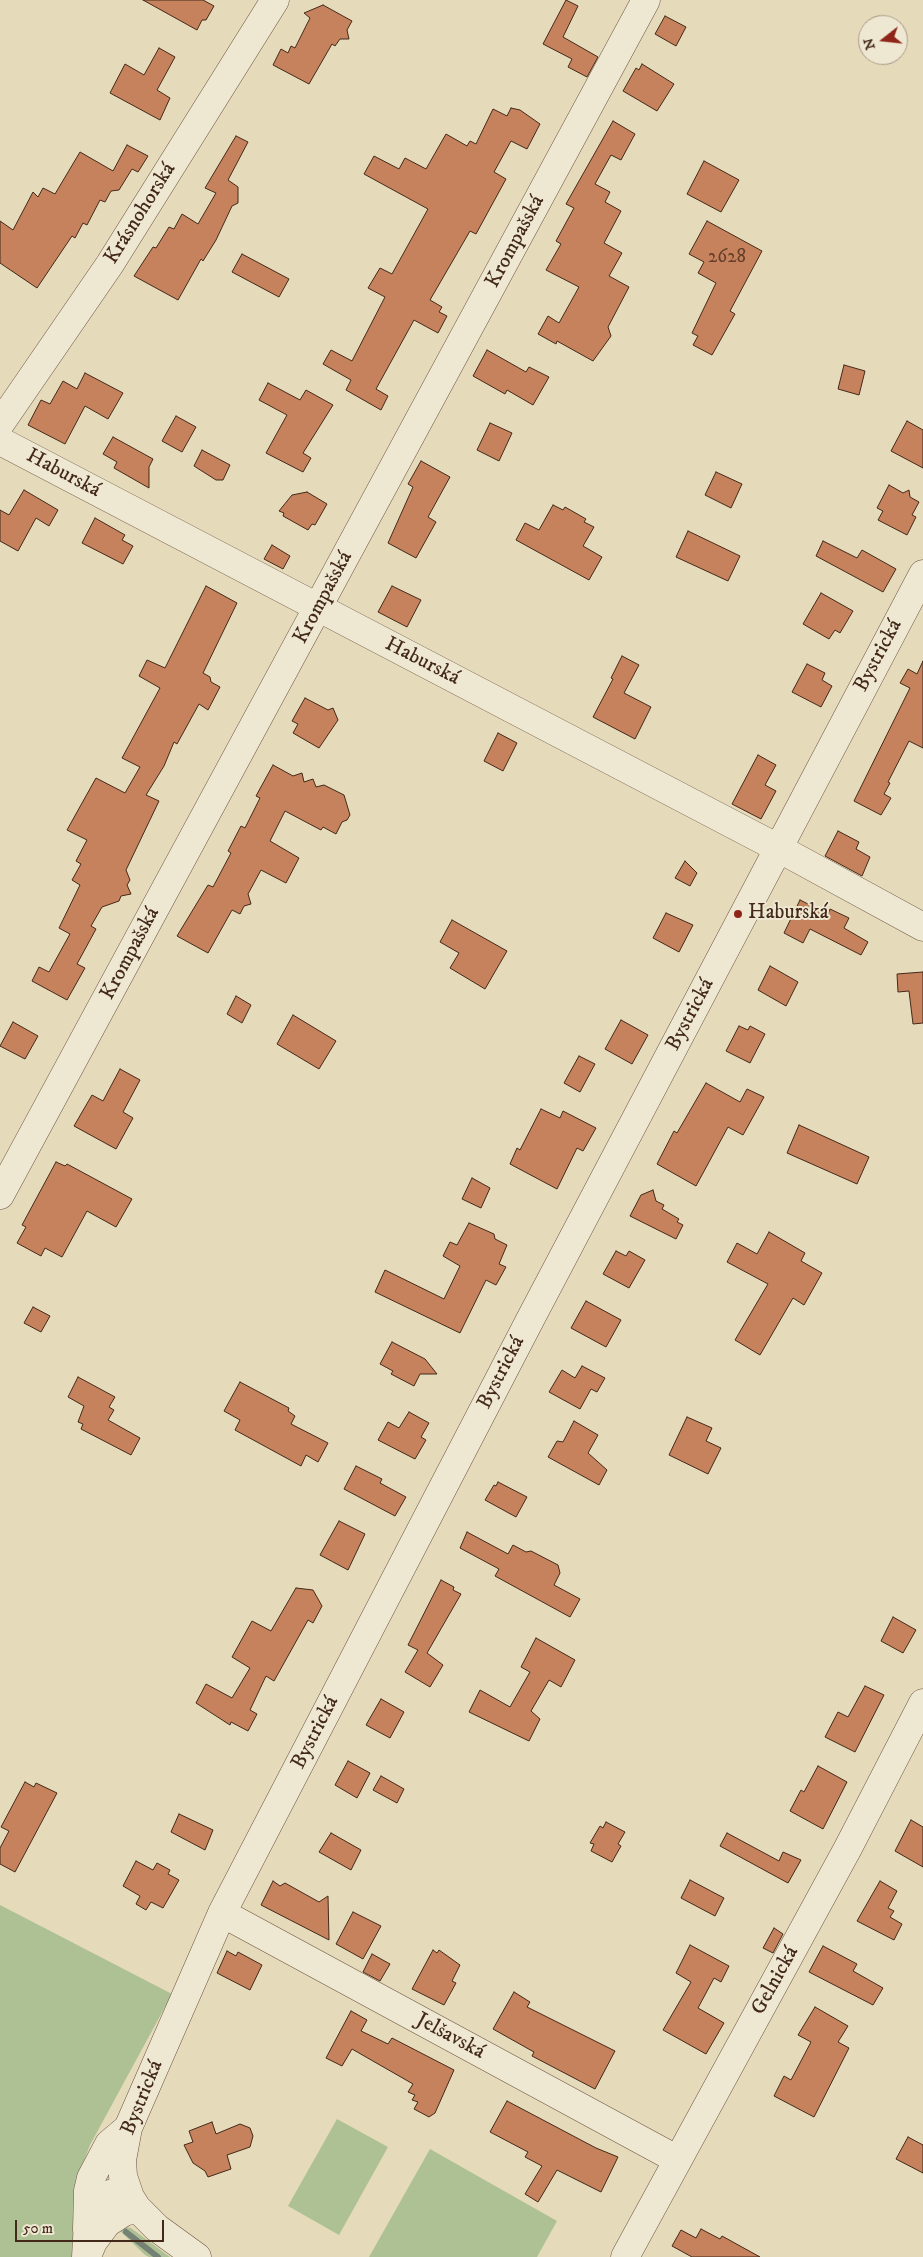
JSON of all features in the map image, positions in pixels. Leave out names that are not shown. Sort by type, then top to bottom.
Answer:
[{"type":"street","name":"Krásnohorská","points":[[0,424],[110,264],[275,0]]},
{"type":"street","name":"Krompašská","points":[[0,1195],[646,0]]},
{"type":"street","name":"Haburská","points":[[0,441],[778,848],[923,927]]},
{"type":"street","name":"Bystrická","points":[[132,2198],[122,2160],[128,2128],[222,1914],[923,574]]},
{"type":"street","name":"Gelnická","points":[[625,2257],[848,1848],[923,1703]]},
{"type":"street","name":"Jelšavská","points":[[222,1914],[678,2160]]},
{"type":"street","points":[[87,2257],[87,2200],[91,2178],[109,2144],[128,2128]]},
{"type":"street","points":[[87,2230],[88,2216],[97,2200],[132,2198]]},
{"type":"street","points":[[87,2257],[93,2242],[106,2224],[124,2212],[132,2198]]},
{"type":"street","points":[[132,2198],[157,2228],[197,2257]]},
{"type":"green space","points":[[0,1905],[172,1994],[90,2145],[79,2174],[74,2257],[0,2257]]},
{"type":"green space","points":[[337,2119],[388,2147],[339,2235],[288,2206]]},
{"type":"green space","points":[[430,2149],[557,2221],[537,2257],[369,2257]]},
{"type":"green space","points":[[117,2228],[131,2228],[170,2257],[149,2257],[145,2255]]},
{"type":"building","points":[[143,0],[203,0],[214,6],[206,20],[202,20],[197,30]]},
{"type":"building","points":[[566,0],[578,6],[563,37],[598,57],[587,77],[568,67],[572,59],[543,44]]},
{"type":"building","points":[[323,5],[352,21],[347,30],[349,39],[340,39],[335,46],[332,44],[309,84],[273,65],[281,49],[288,53],[291,46],[295,48],[310,18],[304,13]]},
{"type":"building","points":[[665,16],[686,27],[676,46],[655,34]]},
{"type":"building","points":[[159,48],[175,57],[157,90],[170,98],[160,120],[110,93],[125,64],[144,75]]},
{"type":"building","points":[[642,64],[674,84],[657,111],[623,91],[636,68],[639,70]]},
{"type":"building","points":[[511,108],[520,110],[540,124],[527,149],[511,141],[494,172],[506,179],[476,234],[470,231],[430,300],[442,307],[439,312],[447,316],[438,333],[414,320],[376,389],[388,396],[381,410],[346,390],[351,380],[323,364],[331,350],[352,361],[385,297],[368,288],[380,268],[392,274],[428,209],[364,174],[374,156],[399,169],[405,158],[426,169],[446,134],[467,146],[470,141],[476,144],[493,109],[507,116]]},
{"type":"building","points":[[613,121],[635,134],[621,160],[611,155],[595,184],[610,192],[605,202],[621,211],[604,243],[622,253],[609,276],[629,287],[608,327],[611,336],[593,361],[557,341],[556,344],[538,334],[548,316],[559,323],[579,287],[546,270],[561,244],[556,241],[574,208],[566,204]]},
{"type":"building","points":[[236,136],[248,142],[228,180],[238,187],[238,203],[232,206],[216,240],[203,261],[201,259],[178,300],[134,276],[153,247],[156,248],[169,227],[174,229],[182,214],[198,224],[216,193],[205,188]]},
{"type":"building","points":[[127,145],[148,156],[138,172],[132,169],[119,190],[111,191],[105,202],[100,200],[87,225],[83,223],[75,238],[72,236],[37,288],[0,263],[0,221],[13,230],[33,192],[38,197],[43,188],[55,194],[80,152],[113,171]]},
{"type":"building","points":[[704,161],[739,180],[721,212],[687,194]]},
{"type":"building","points":[[707,221],[762,251],[730,311],[735,314],[712,355],[693,345],[698,336],[692,333],[716,283],[698,273],[704,262],[689,254]]},
{"type":"building","points":[[242,254],[289,279],[279,297],[232,272]]},
{"type":"building","points":[[487,350],[526,372],[529,367],[549,377],[533,405],[507,390],[505,394],[473,376]]},
{"type":"building","points":[[844,365],[865,371],[859,395],[838,389]]},
{"type":"building","points":[[85,373],[123,393],[108,419],[85,406],[65,444],[28,425],[41,400],[50,404],[63,381],[77,389]]},
{"type":"building","points":[[268,383],[300,400],[306,390],[333,405],[303,453],[311,458],[303,472],[266,453],[287,415],[259,400]]},
{"type":"building","points":[[176,416],[196,427],[182,452],[162,441]]},
{"type":"building","points":[[907,421],[923,430],[923,468],[891,451]]},
{"type":"building","points":[[490,423],[512,433],[499,461],[477,450]]},
{"type":"building","points":[[113,437],[153,459],[149,467],[149,488],[114,468],[117,462],[103,454]]},
{"type":"building","points":[[202,450],[230,465],[223,480],[216,480],[194,466]]},
{"type":"building","points":[[421,461],[450,477],[428,517],[436,522],[416,558],[388,543],[413,487],[408,484]]},
{"type":"building","points":[[716,472],[742,484],[731,508],[705,495]]},
{"type":"building","points":[[889,485],[903,493],[909,490],[910,497],[919,502],[912,515],[916,517],[907,535],[878,520],[883,511],[877,508]]},
{"type":"building","points":[[24,490],[58,510],[49,526],[36,518],[18,551],[0,541],[0,510],[9,515]]},
{"type":"building","points":[[307,492],[327,504],[315,525],[312,524],[308,530],[283,516],[284,513],[279,511],[292,495]]},
{"type":"building","points":[[553,505],[563,510],[565,507],[586,519],[584,522],[594,527],[583,546],[602,557],[589,580],[516,540],[525,523],[539,530]]},
{"type":"building","points":[[95,518],[125,535],[122,540],[133,546],[123,564],[82,543]]},
{"type":"building","points":[[688,531],[740,556],[728,581],[676,557]]},
{"type":"building","points":[[823,541],[857,558],[862,550],[896,569],[883,592],[816,556]]},
{"type":"building","points":[[272,545],[290,556],[283,569],[264,559]]},
{"type":"building","points":[[206,586],[237,603],[203,673],[210,677],[211,682],[220,687],[208,710],[199,704],[177,744],[174,742],[164,766],[146,795],[159,801],[126,870],[130,880],[127,885],[131,894],[121,896],[119,901],[102,907],[91,926],[96,929],[77,964],[85,968],[67,1000],[32,981],[39,967],[49,972],[70,934],[59,928],[80,885],[72,880],[81,864],[76,861],[87,840],[67,830],[96,778],[125,793],[140,767],[122,758],[160,688],[139,676],[147,660],[165,668]]},
{"type":"building","points":[[392,586],[421,600],[407,627],[378,612]]},
{"type":"building","points":[[821,593],[853,611],[840,633],[835,630],[829,639],[803,624]]},
{"type":"building","points":[[622,656],[639,665],[624,693],[651,707],[635,739],[593,717],[613,679],[611,678]]},
{"type":"building","points":[[923,661],[923,748],[909,741],[888,782],[890,783],[884,794],[891,798],[881,815],[854,801],[910,688],[900,683],[908,669],[917,674]]},
{"type":"building","points":[[807,664],[825,673],[822,680],[832,686],[821,707],[792,692]]},
{"type":"building","points":[[305,698],[328,710],[333,708],[338,720],[319,748],[293,733],[298,724],[292,721]]},
{"type":"building","points":[[498,733],[517,743],[503,771],[484,761]]},
{"type":"building","points":[[758,755],[776,765],[765,785],[776,791],[761,819],[732,804]]},
{"type":"building","points":[[273,765],[293,776],[302,773],[304,782],[313,779],[316,787],[324,785],[344,795],[350,815],[347,820],[342,822],[336,834],[323,827],[321,830],[285,811],[270,841],[299,858],[286,883],[261,870],[248,894],[251,904],[244,906],[240,914],[232,910],[208,953],[177,936],[208,885],[213,887],[231,853],[228,851],[241,826],[245,828],[260,798],[256,796]]},
{"type":"building","points":[[838,831],[859,842],[856,849],[870,857],[862,876],[825,856]]},
{"type":"building","points":[[685,861],[697,873],[690,886],[675,878]]},
{"type":"building","points":[[800,900],[828,914],[830,909],[849,918],[844,928],[868,942],[861,955],[810,929],[803,943],[784,933]]},
{"type":"building","points":[[666,913],[693,925],[679,952],[653,938]]},
{"type":"building","points":[[452,920],[507,951],[485,989],[450,968],[459,953],[440,942]]},
{"type":"building","points":[[770,966],[798,982],[786,1006],[758,990]]},
{"type":"building","points":[[923,972],[923,1023],[913,1024],[909,991],[898,992],[897,974]]},
{"type":"building","points":[[236,996],[251,1005],[242,1023],[227,1014]]},
{"type":"building","points":[[293,1015],[336,1041],[319,1069],[277,1044]]},
{"type":"building","points":[[621,1020],[648,1035],[632,1064],[605,1049]]},
{"type":"building","points":[[13,1022],[38,1036],[25,1059],[0,1046]]},
{"type":"building","points":[[739,1026],[748,1030],[750,1026],[765,1034],[750,1063],[726,1051]]},
{"type":"building","points":[[579,1056],[595,1064],[580,1092],[564,1083]]},
{"type":"building","points":[[120,1069],[140,1080],[123,1112],[133,1118],[116,1149],[74,1126],[92,1095],[103,1101]]},
{"type":"building","points":[[706,1083],[740,1102],[747,1089],[764,1097],[743,1135],[728,1127],[696,1186],[657,1164],[674,1131],[677,1133]]},
{"type":"building","points":[[541,1109],[560,1118],[563,1111],[596,1128],[583,1151],[577,1148],[557,1189],[510,1164],[517,1148],[520,1150]]},
{"type":"building","points":[[799,1125],[869,1157],[857,1184],[787,1153]]},
{"type":"building","points":[[56,1162],[65,1166],[67,1164],[132,1199],[116,1227],[87,1211],[62,1257],[45,1248],[41,1256],[17,1243],[26,1227],[22,1225]]},
{"type":"building","points":[[472,1178],[490,1188],[481,1208],[462,1199]]},
{"type":"building","points":[[653,1190],[656,1201],[664,1205],[662,1209],[679,1219],[677,1222],[683,1225],[676,1239],[630,1216],[641,1195]]},
{"type":"building","points":[[469,1223],[494,1234],[495,1239],[507,1245],[499,1264],[506,1267],[496,1285],[486,1280],[460,1333],[375,1292],[385,1270],[444,1299],[460,1266],[443,1256],[450,1242],[457,1245]]},
{"type":"building","points":[[769,1232],[805,1253],[801,1261],[822,1273],[804,1305],[793,1298],[760,1355],[735,1340],[768,1284],[727,1262],[737,1243],[757,1254]]},
{"type":"building","points":[[616,1251],[626,1256],[629,1251],[645,1260],[629,1288],[603,1274]]},
{"type":"building","points":[[586,1301],[621,1320],[606,1347],[571,1328]]},
{"type":"building","points":[[33,1307],[50,1316],[41,1332],[24,1323]]},
{"type":"building","points":[[392,1342],[425,1359],[437,1374],[420,1374],[414,1386],[391,1374],[393,1371],[380,1364]]},
{"type":"building","points":[[582,1366],[605,1378],[597,1392],[591,1389],[580,1409],[549,1392],[562,1370],[575,1378]]},
{"type":"building","points":[[78,1377],[115,1397],[109,1407],[114,1410],[108,1420],[140,1438],[131,1455],[81,1429],[83,1424],[78,1422],[84,1406],[68,1397]]},
{"type":"building","points":[[240,1382],[289,1408],[288,1411],[295,1416],[291,1424],[328,1443],[318,1462],[306,1455],[301,1466],[235,1430],[240,1420],[224,1411]]},
{"type":"building","points":[[409,1412],[429,1423],[421,1437],[426,1440],[415,1459],[378,1440],[388,1422],[399,1428]]},
{"type":"building","points":[[687,1417],[712,1428],[706,1441],[721,1448],[708,1474],[669,1455]]},
{"type":"building","points":[[574,1421],[598,1435],[588,1453],[607,1470],[599,1485],[548,1457],[557,1441],[563,1442]]},
{"type":"building","points":[[356,1466],[382,1479],[380,1483],[406,1497],[395,1516],[344,1489]]},
{"type":"building","points":[[498,1482],[527,1497],[516,1517],[485,1500]]},
{"type":"building","points":[[339,1521],[365,1534],[348,1570],[320,1555]]},
{"type":"building","points":[[467,1532],[508,1554],[513,1545],[526,1552],[531,1551],[558,1565],[560,1573],[554,1585],[580,1599],[570,1617],[495,1576],[499,1569],[460,1548]]},
{"type":"building","points":[[441,1580],[454,1587],[453,1590],[461,1594],[427,1653],[443,1665],[430,1687],[405,1672],[418,1650],[408,1645]]},
{"type":"building","points":[[296,1588],[313,1590],[322,1606],[313,1623],[308,1620],[274,1681],[266,1676],[250,1710],[257,1714],[248,1731],[231,1722],[230,1725],[196,1703],[206,1684],[232,1698],[250,1668],[232,1657],[252,1621],[271,1631]]},
{"type":"building","points":[[893,1617],[916,1630],[903,1653],[881,1641]]},
{"type":"building","points":[[536,1638],[575,1660],[561,1687],[549,1680],[531,1711],[540,1719],[529,1741],[469,1712],[480,1690],[510,1707],[530,1672],[521,1667]]},
{"type":"building","points":[[865,1686],[884,1695],[855,1752],[825,1737],[838,1712],[848,1717]]},
{"type":"building","points":[[381,1699],[404,1712],[390,1738],[366,1725]]},
{"type":"building","points":[[348,1761],[370,1773],[357,1798],[335,1785]]},
{"type":"building","points":[[818,1766],[847,1782],[823,1829],[790,1811],[801,1790],[804,1792]]},
{"type":"building","points":[[381,1776],[404,1789],[397,1803],[373,1790]]},
{"type":"building","points":[[25,1782],[34,1787],[36,1783],[57,1793],[15,1872],[0,1864],[0,1848],[9,1831],[1,1827]]},
{"type":"building","points":[[179,1814],[213,1830],[205,1850],[171,1832]]},
{"type":"building","points":[[911,1820],[923,1827],[923,1867],[895,1851]]},
{"type":"building","points":[[606,1822],[625,1832],[618,1844],[621,1846],[612,1862],[591,1851],[594,1844],[590,1843],[600,1826],[603,1828]]},
{"type":"building","points":[[331,1833],[361,1850],[351,1870],[319,1852]]},
{"type":"building","points":[[727,1833],[779,1861],[783,1852],[801,1860],[788,1883],[720,1846]]},
{"type":"building","points":[[136,1861],[153,1870],[157,1863],[170,1870],[168,1874],[179,1880],[163,1908],[151,1902],[146,1910],[136,1904],[140,1896],[123,1886]]},
{"type":"building","points":[[690,1880],[724,1898],[715,1916],[681,1898]]},
{"type":"building","points":[[273,1881],[280,1886],[285,1883],[319,1902],[328,1896],[329,1940],[261,1905]]},
{"type":"building","points":[[880,1881],[897,1891],[888,1908],[894,1911],[890,1917],[902,1924],[894,1940],[857,1921]]},
{"type":"building","points":[[353,1912],[381,1926],[363,1959],[336,1944]]},
{"type":"building","points":[[774,1928],[783,1934],[773,1953],[763,1948]]},
{"type":"building","points":[[690,1945],[729,1966],[721,1982],[714,1978],[698,2008],[724,2023],[706,2054],[663,2030],[691,1982],[676,1973]]},
{"type":"building","points":[[823,1946],[857,1964],[853,1971],[883,1988],[873,2005],[809,1972]]},
{"type":"building","points":[[433,1950],[437,1953],[439,1950],[460,1965],[452,1981],[456,1983],[444,2005],[412,1989]]},
{"type":"building","points":[[227,1951],[236,1956],[238,1952],[262,1965],[250,1990],[217,1973]]},
{"type":"building","points":[[372,1954],[390,1964],[380,1981],[363,1972]]},
{"type":"building","points":[[514,1992],[530,2002],[527,2007],[615,2051],[595,2089],[532,2056],[534,2052],[493,2029]]},
{"type":"building","points":[[815,2007],[848,2026],[838,2042],[849,2048],[814,2117],[774,2096],[784,2076],[791,2080],[811,2042],[798,2035]]},
{"type":"building","points":[[351,2011],[367,2020],[361,2031],[388,2044],[392,2038],[454,2070],[435,2113],[429,2117],[414,2109],[418,2102],[412,2100],[415,2095],[408,2092],[413,2084],[352,2049],[342,2066],[326,2058]]},
{"type":"building","points":[[507,2101],[596,2148],[618,2157],[601,2192],[557,2170],[538,2202],[525,2194],[542,2166],[525,2157],[528,2152],[490,2132]]},
{"type":"building","points":[[212,2122],[216,2134],[240,2124],[250,2128],[253,2136],[250,2147],[227,2155],[231,2169],[208,2177],[205,2171],[193,2163],[184,2145],[193,2142],[189,2131]]},
{"type":"building","points":[[908,2137],[923,2145],[923,2173],[896,2159]]},
{"type":"building","points":[[701,2229],[720,2239],[722,2236],[760,2257],[692,2257],[672,2246],[681,2230],[696,2238]]},
{"type":"waterway","points":[[126,2232],[158,2257]]},
{"type":"place","name":"Haburská","points":[[738,914]]}]
